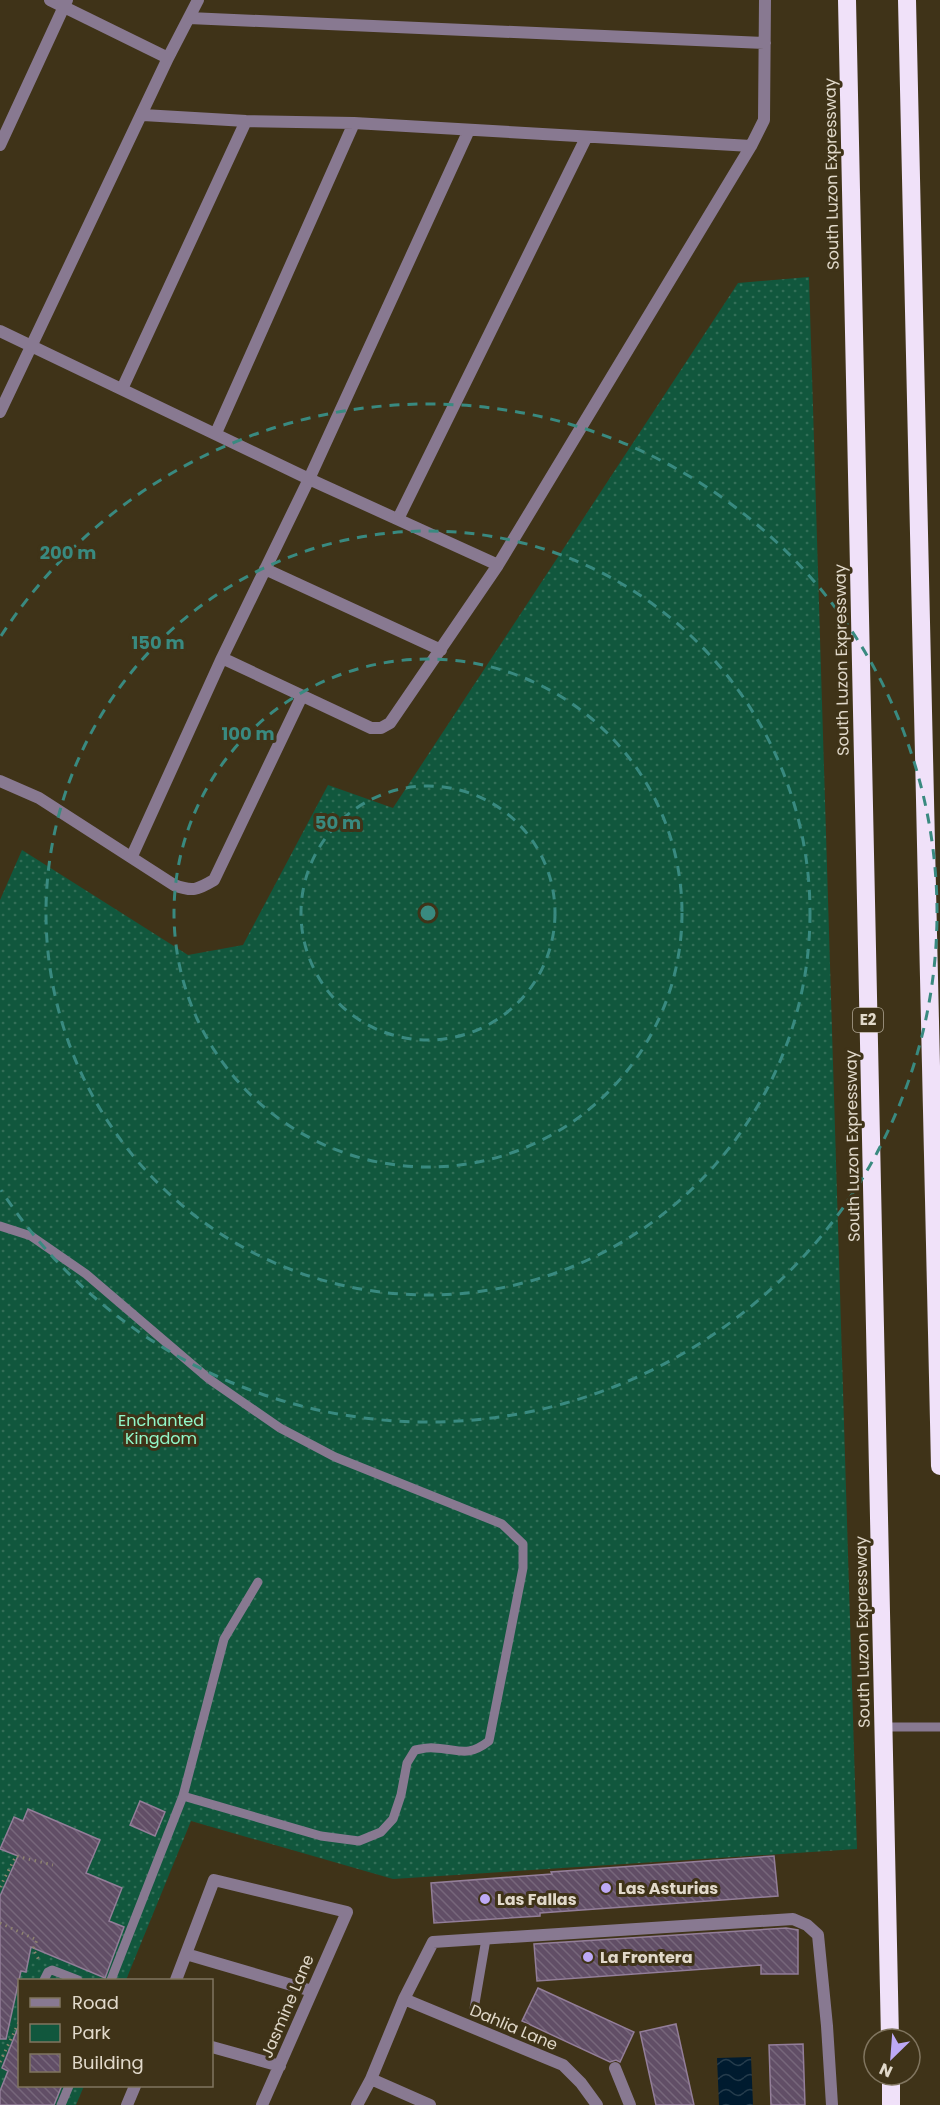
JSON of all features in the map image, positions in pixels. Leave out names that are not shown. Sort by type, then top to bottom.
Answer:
[{"type":"highway","name":"South Luzon Expressway","points":[[847,0],[890,2027]]},
{"type":"highway","points":[[907,0],[940,1466]]},
{"type":"highway","points":[[891,2087],[891,2105]]},
{"type":"street","points":[[50,0],[65,3],[168,58]]},
{"type":"street","points":[[0,412],[168,58],[198,0]]},
{"type":"street","points":[[222,658],[371,728],[381,728],[390,723],[498,565],[751,146],[764,120],[765,0]]},
{"type":"street","points":[[0,145],[65,3]]},
{"type":"street","points":[[189,18],[765,44]]},
{"type":"street","points":[[142,115],[246,121],[354,123],[751,146]]},
{"type":"street","points":[[122,389],[246,121]]},
{"type":"street","points":[[216,433],[354,123]]},
{"type":"street","points":[[132,856],[222,658],[309,479],[469,130]]},
{"type":"street","points":[[398,519],[586,138]]},
{"type":"street","points":[[0,331],[309,479],[498,565]]},
{"type":"street","points":[[266,569],[441,650]]},
{"type":"street","points":[[0,781],[39,798],[174,885],[188,891],[200,888],[214,880],[302,696]]},
{"type":"street","name":"Jasmine Lane","points":[[186,1954],[214,1880],[347,1912],[262,2105]]},
{"type":"street","points":[[357,2105],[371,2079],[404,1999],[433,1942],[793,1919],[807,1925],[818,1935],[832,2105]]},
{"type":"street","points":[[176,1979],[186,1954],[312,1991]]},
{"type":"street","name":"Dahlia Lane","points":[[404,1999],[562,2065],[581,2083],[597,2105]]},
{"type":"street","points":[[213,2047],[280,2066]]},
{"type":"street","points":[[615,2068],[630,2105]]},
{"type":"street","points":[[371,2079],[430,2105]]},
{"type":"street","points":[[127,2105],[134,2087]]},
{"type":"lane","points":[[0,1226],[31,1236],[86,1274],[209,1379],[280,1428],[335,1457],[502,1524],[523,1544],[523,1568],[489,1742],[467,1753],[433,1748],[415,1750],[407,1763],[401,1795],[393,1819],[381,1832],[360,1841],[321,1836],[183,1796]]},
{"type":"lane","points":[[111,1979],[183,1796],[224,1639],[258,1582]]},
{"type":"lane","points":[[884,1727],[940,1727]]},
{"type":"lane","points":[[474,2009],[486,1939]]},
{"type":"lane","points":[[45,1977],[50,1971],[54,1971],[75,1979]]},
{"type":"lane","points":[[61,2105],[68,2087]]},
{"type":"path","points":[[0,1887],[16,1856],[53,1865]]},
{"type":"path","points":[[0,1923],[37,1940],[33,1949],[45,1977]]},
{"type":"path","points":[[0,2062],[18,2024]]},
{"type":"green space","name":"Enchanted Kingdom","points":[[809,277],[857,1849],[393,1879],[191,1821],[126,1979],[18,1979],[18,2087],[84,2087],[76,2105],[0,2105],[0,900],[22,850],[188,955],[243,945],[328,785],[393,808],[738,283]]},
{"type":"water","points":[[751,2057],[753,2105],[719,2105],[717,2058]]},
{"type":"building","points":[[140,1801],[165,1812],[155,1836],[130,1825]]},
{"type":"building","points":[[28,1809],[100,1840],[86,1873],[122,1888],[109,1921],[124,1927],[105,1978],[31,1947],[26,1972],[21,1971],[18,1979],[6,2039],[0,2039],[0,1896],[18,1856],[0,1849],[14,1817],[23,1821]]},
{"type":"building","points":[[774,1856],[778,1896],[434,1923],[431,1883]]},
{"type":"building","points":[[786,1928],[798,1930],[798,1974],[761,1974],[761,1965],[537,1981],[534,1944]]},
{"type":"building","points":[[538,1988],[634,2032],[620,2062],[616,2060],[610,2062],[522,2021]]},
{"type":"building","points":[[676,2024],[694,2105],[656,2105],[640,2032]]},
{"type":"building","points":[[18,2028],[18,2087],[61,2087],[54,2105],[0,2105],[0,2091],[8,2071],[2,2068]]},
{"type":"building","points":[[803,2044],[805,2105],[771,2105],[769,2045]]},
{"type":"place","name":"Las Asturias","points":[[606,1888]]},
{"type":"place","name":"Las Fallas","points":[[485,1899]]},
{"type":"place","name":"La Frontera","points":[[588,1957]]}]
